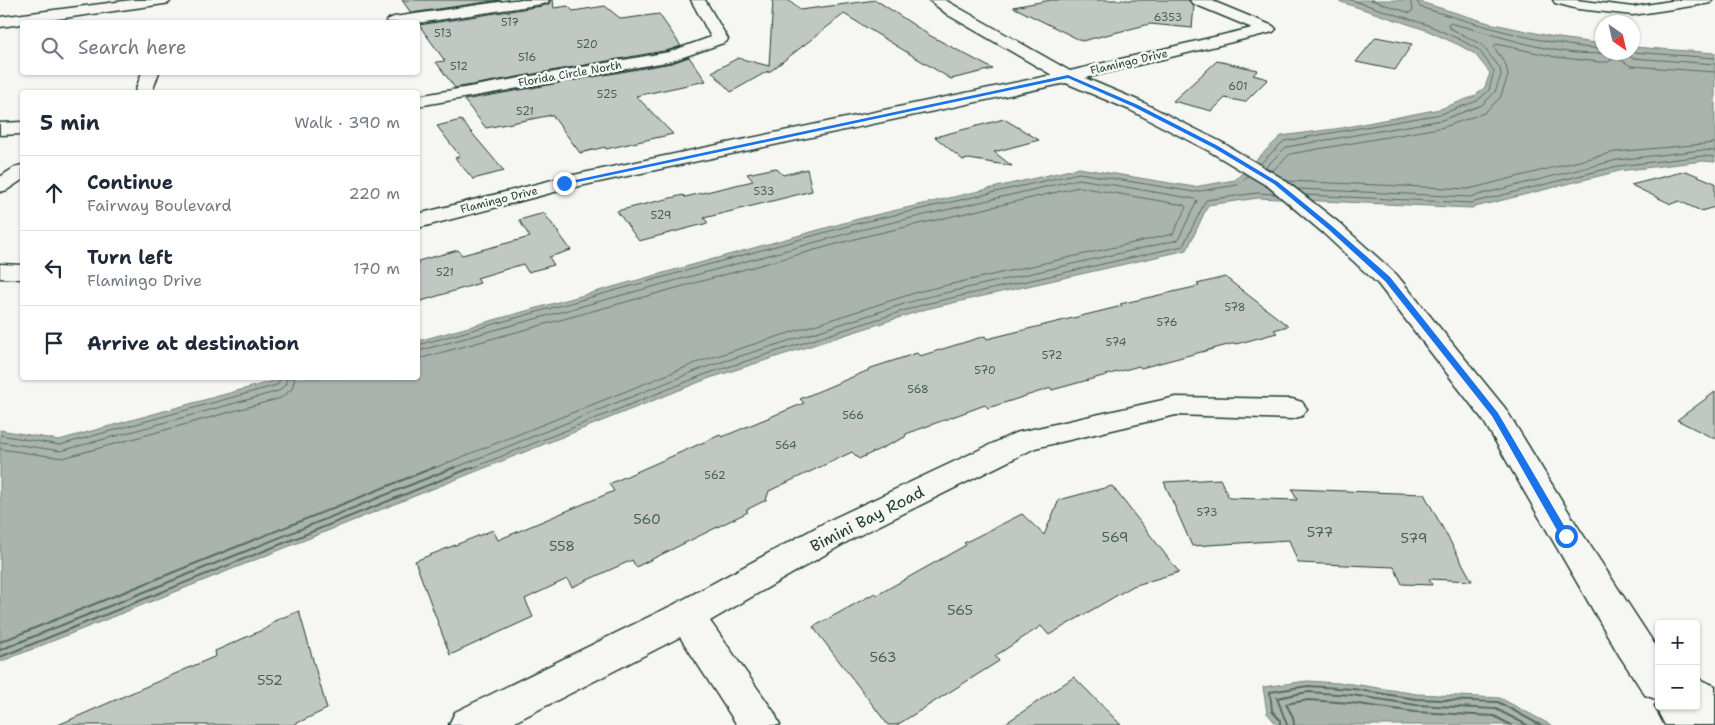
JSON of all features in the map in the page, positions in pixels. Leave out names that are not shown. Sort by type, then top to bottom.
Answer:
[{"type":"street","points":[[407,20],[542,0]]},
{"type":"street","name":"Florida Circle North","points":[[420,101],[672,56],[720,39],[698,0]]},
{"type":"street","points":[[936,0],[953,12],[1068,77],[1136,106],[1216,147],[1276,183],[1387,279],[1495,415],[1566,536],[1645,655],[1655,675]]},
{"type":"street","name":"Flamingo Drive","points":[[420,220],[564,183],[1068,77],[1268,29],[1197,0]]},
{"type":"street","points":[[1560,0],[1578,6],[1633,11],[1705,0]]},
{"type":"street","points":[[0,22],[156,6]]},
{"type":"street","points":[[145,90],[150,75]]},
{"type":"street","points":[[0,129],[20,128]]},
{"type":"street","points":[[0,186],[20,172]]},
{"type":"street","points":[[0,271],[20,272]]},
{"type":"street","name":"Bimini Bay Road","points":[[469,725],[686,616],[840,530],[1026,440],[1176,406],[1292,409]]},
{"type":"street","points":[[686,616],[760,725]]},
{"type":"street","points":[[1700,698],[1715,710]]},
{"type":"street","points":[[1677,710],[1687,725]]},
{"type":"water","points":[[1335,0],[1414,0],[1489,23],[1559,38],[1595,43],[1595,60],[1640,60],[1640,48],[1715,53],[1715,162],[1703,161],[1619,171],[1471,208],[1258,198],[1208,205],[1187,250],[926,309],[707,379],[0,662],[0,430],[59,440],[277,380],[420,380],[420,340],[858,219],[1079,168],[1194,187],[1235,180],[1281,136],[1342,128],[1440,109],[1475,96],[1485,87],[1490,73],[1475,54],[1426,30]]},
{"type":"water","points":[[1307,681],[1353,684],[1417,694],[1500,698],[1551,725],[1277,725],[1267,713],[1263,687]]},
{"type":"building","points":[[402,0],[500,0],[411,13]]},
{"type":"building","points":[[553,0],[554,8],[568,6],[573,11],[605,6],[621,19],[659,14],[681,46],[669,50],[455,88],[436,62],[445,61],[420,26],[420,25],[549,4]]},
{"type":"building","points":[[773,0],[788,0],[800,10],[876,0],[929,35],[993,69],[951,79],[844,14],[768,73],[768,71],[731,92],[712,72],[738,58],[769,66]]},
{"type":"building","points":[[1051,0],[1188,0],[1194,6],[1192,28],[1150,24],[1082,41],[1013,7]]},
{"type":"building","points":[[1376,37],[1412,44],[1395,70],[1356,62]]},
{"type":"building","points":[[689,57],[706,81],[636,96],[673,134],[606,149],[605,147],[580,153],[552,115],[486,128],[464,100],[672,63]]},
{"type":"building","points":[[1217,61],[1258,70],[1253,75],[1268,79],[1245,102],[1225,98],[1212,111],[1173,101]]},
{"type":"building","points":[[1004,119],[1039,140],[994,152],[1012,166],[969,159],[963,160],[935,137]]},
{"type":"building","points":[[461,120],[504,171],[473,179],[455,158],[460,156],[437,126]]},
{"type":"building","points":[[776,168],[783,175],[807,169],[812,191],[704,218],[708,223],[639,241],[617,211],[753,181],[747,174]]},
{"type":"building","points":[[1686,171],[1715,183],[1715,207],[1701,211],[1679,201],[1671,204],[1631,185]]},
{"type":"building","points":[[544,213],[571,250],[549,257],[554,265],[528,272],[523,264],[477,278],[480,283],[420,301],[420,260],[458,250],[462,255],[530,237],[519,220]]},
{"type":"building","points":[[1225,277],[1288,326],[1274,330],[1277,333],[1236,344],[1141,368],[1139,366],[1052,390],[1051,388],[988,408],[985,405],[906,434],[905,437],[859,459],[852,452],[769,491],[766,500],[746,510],[748,512],[636,567],[632,560],[572,587],[567,579],[525,599],[533,617],[450,655],[415,561],[493,530],[498,540],[614,491],[609,484],[720,435],[722,437],[804,403],[800,399],[868,369],[917,353],[920,356],[985,336],[987,339],[1122,306],[1120,304],[1199,286],[1197,284]]},
{"type":"building","points":[[1715,392],[1715,439],[1677,420]]},
{"type":"building","points":[[1220,479],[1229,498],[1297,500],[1292,489],[1424,494],[1472,581],[1429,579],[1432,585],[1402,584],[1394,567],[1298,563],[1289,540],[1192,546],[1164,482]]},
{"type":"building","points":[[1112,486],[1179,572],[1133,586],[1049,635],[1041,626],[995,656],[999,661],[897,725],[888,725],[813,627],[875,593],[877,595],[966,545],[964,543],[1022,514],[1044,535],[1059,500]]},
{"type":"building","points":[[299,611],[327,709],[293,725],[58,725],[216,656],[215,651],[269,627],[274,621]]},
{"type":"building","points":[[1074,677],[1121,725],[1003,725]]},
{"type":"route","points":[[564,183],[1068,77],[1136,106],[1216,147],[1276,183],[1387,279],[1495,415],[1566,536]]}]
